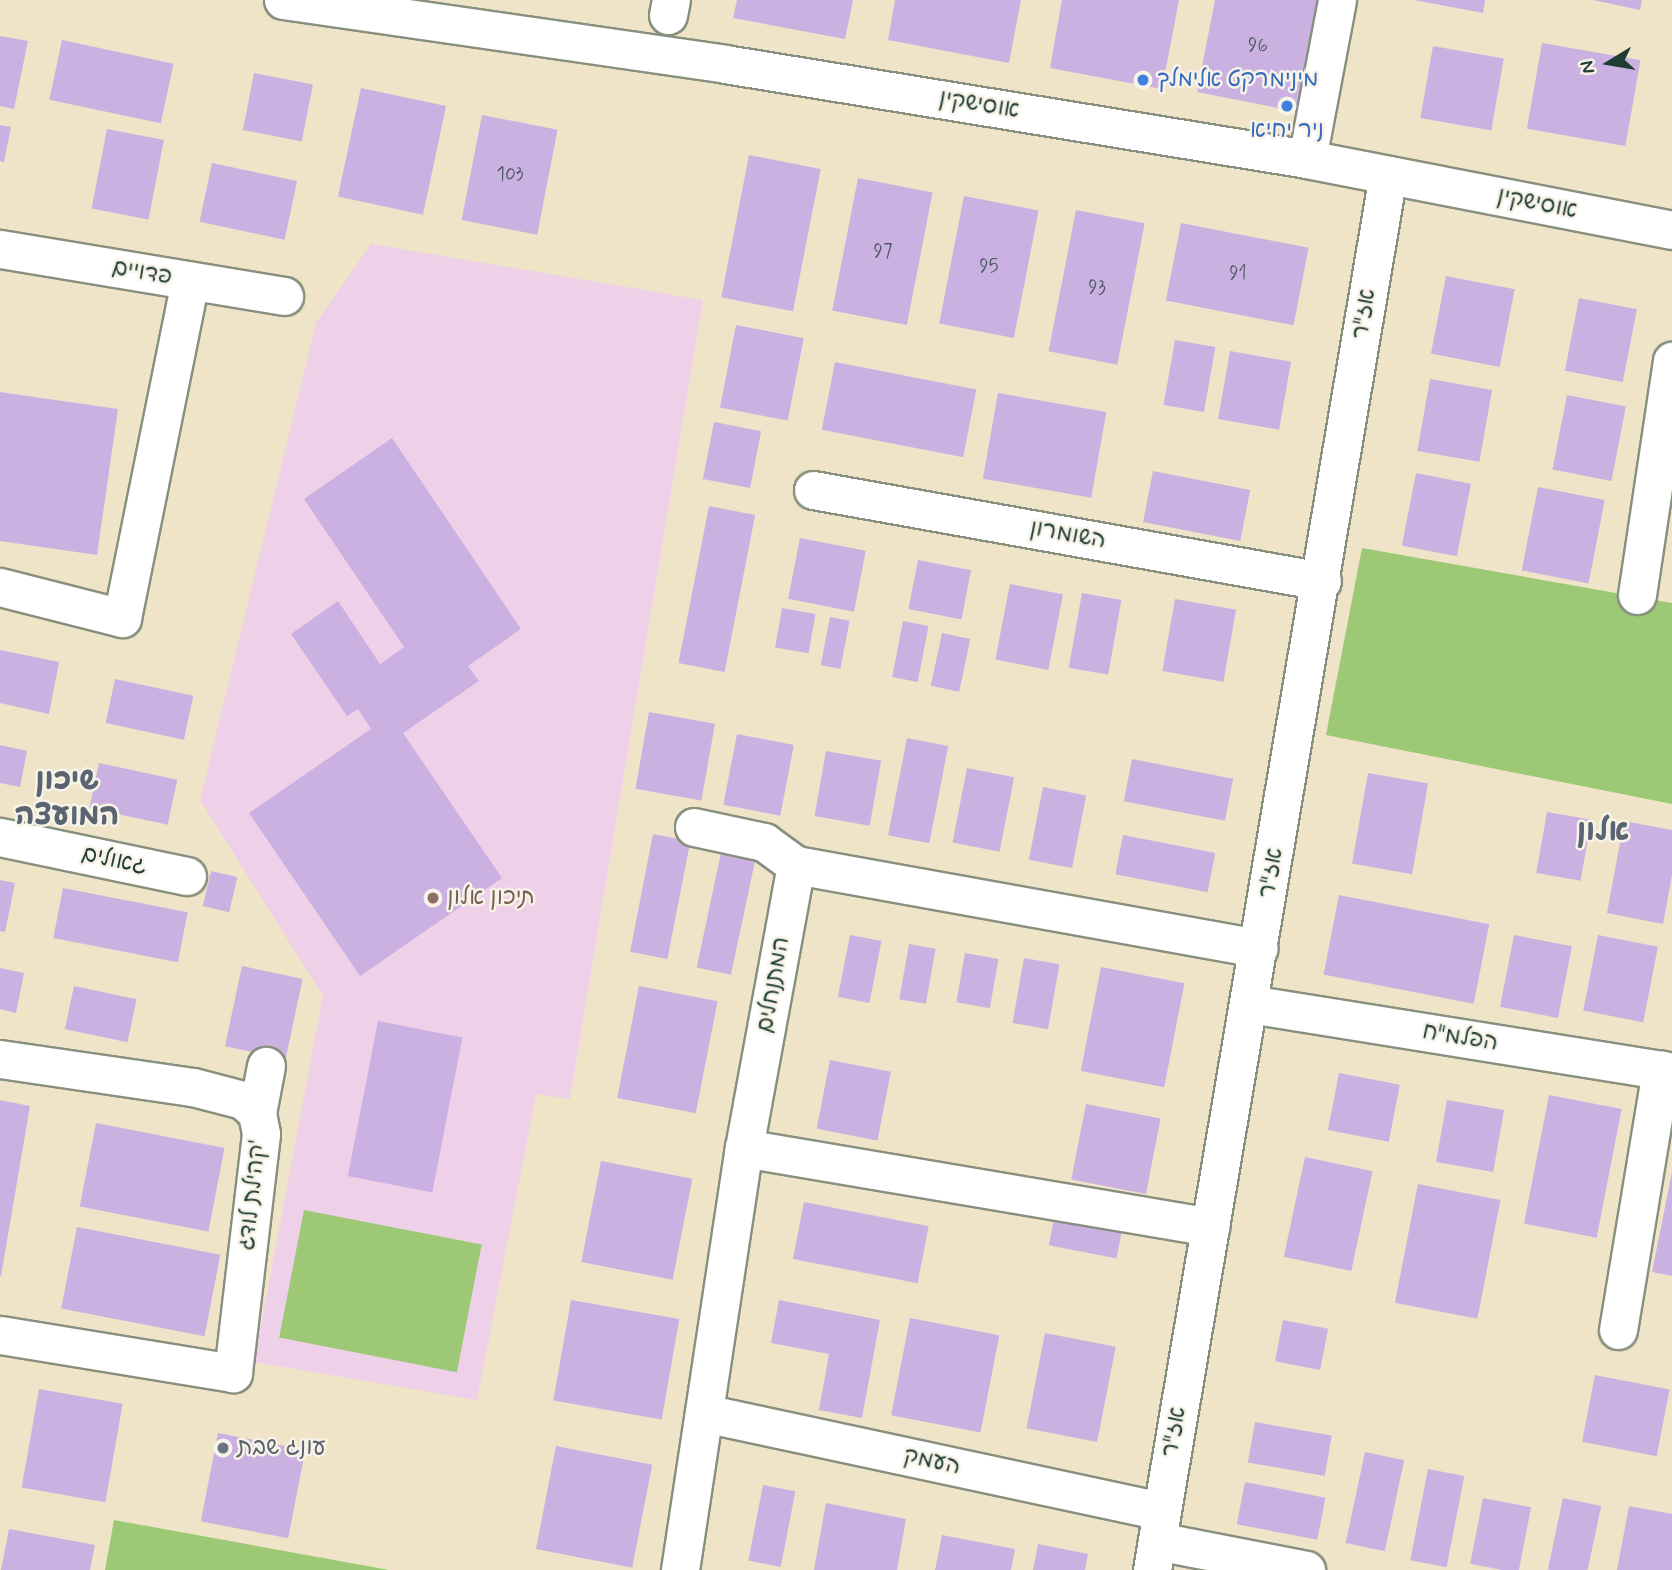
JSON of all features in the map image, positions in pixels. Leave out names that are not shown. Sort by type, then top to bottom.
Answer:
[{"type":"street","name":"אוסישקין","points":[[283,0],[725,64],[1307,159],[1672,230]]},
{"type":"street","points":[[1307,159],[1338,0]]},
{"type":"street","name":"אז\"ר","points":[[1157,1541],[1322,581],[1388,175]]},
{"type":"street","name":"פדויים","points":[[0,249],[284,296]]},
{"type":"street","points":[[0,587],[122,618],[190,281]]},
{"type":"street","points":[[1637,595],[1672,361]]},
{"type":"street","name":"השומרון","points":[[813,490],[1322,581]]},
{"type":"street","points":[[694,827],[764,842],[796,865],[1259,948]]},
{"type":"street","name":"גאולים","points":[[0,837],[187,876]]},
{"type":"street","name":"המתנחלים","points":[[680,1570],[744,1148],[796,865]]},
{"type":"street","name":"הפלמ\"ח","points":[[1249,1004],[1667,1071]]},
{"type":"street","name":"קהילת לודג'","points":[[0,1059],[193,1087],[243,1100],[257,1113],[261,1134],[233,1373],[0,1335]]},
{"type":"street","points":[[257,1113],[266,1066]]},
{"type":"street","points":[[1618,1329],[1667,1071]]},
{"type":"street","points":[[744,1148],[1210,1227]]},
{"type":"street","name":"העמק","points":[[704,1413],[1157,1541],[1306,1570]]},
{"type":"shaded area","name":"תיכון אלון","points":[[371,244],[703,300],[570,1099],[536,1094],[477,1400],[254,1362],[323,996],[200,800],[316,323]]},
{"type":"green space","points":[[1362,548],[1672,603],[1672,804],[1326,735]]},
{"type":"green space","points":[[304,1210],[482,1245],[457,1372],[279,1338]]},
{"type":"green space","points":[[114,1520],[389,1570],[105,1570]]},
{"type":"building","points":[[737,0],[853,0],[845,39],[733,18]]},
{"type":"building","points":[[895,0],[1021,0],[1009,63],[888,40]]},
{"type":"building","points":[[1062,0],[1179,0],[1162,89],[1050,68]]},
{"type":"building","points":[[1215,0],[1319,0],[1298,112],[1197,92]]},
{"type":"building","points":[[1414,0],[1485,0],[1483,13]]},
{"type":"building","points":[[1593,0],[1642,0],[1640,10]]},
{"type":"building","points":[[0,36],[28,41],[14,109],[0,106]]},
{"type":"building","points":[[62,40],[174,64],[161,123],[49,100]]},
{"type":"building","points":[[1542,43],[1640,60],[1625,146],[1527,129]]},
{"type":"building","points":[[1433,46],[1504,59],[1491,130],[1420,118]]},
{"type":"building","points":[[254,73],[313,84],[302,141],[243,130]]},
{"type":"building","points":[[361,88],[446,106],[423,215],[338,197]]},
{"type":"building","points":[[482,115],[558,130],[537,235],[462,220]]},
{"type":"building","points":[[0,125],[11,127],[4,162],[0,161]]},
{"type":"building","points":[[107,129],[164,140],[148,220],[92,209]]},
{"type":"building","points":[[749,155],[821,169],[793,311],[721,297]]},
{"type":"building","points":[[212,163],[297,181],[285,240],[200,222]]},
{"type":"building","points":[[858,178],[933,193],[907,325],[832,311]]},
{"type":"building","points":[[964,196],[1039,211],[1014,338],[939,324]]},
{"type":"building","points":[[1076,210],[1145,223],[1117,365],[1049,351]]},
{"type":"building","points":[[1181,223],[1309,248],[1294,325],[1166,301]]},
{"type":"building","points":[[1446,276],[1515,289],[1500,367],[1431,354]]},
{"type":"building","points":[[1579,298],[1637,309],[1623,382],[1565,371]]},
{"type":"building","points":[[736,325],[804,338],[788,421],[720,407]]},
{"type":"building","points":[[1175,340],[1215,347],[1204,412],[1164,405]]},
{"type":"building","points":[[1230,351],[1291,362],[1279,430],[1218,419]]},
{"type":"building","points":[[835,362],[976,389],[963,457],[822,430]]},
{"type":"building","points":[[1430,379],[1492,390],[1479,462],[1417,451]]},
{"type":"building","points":[[0,392],[118,409],[97,555],[0,541]]},
{"type":"building","points":[[998,393],[1106,412],[1091,498],[983,479]]},
{"type":"building","points":[[1567,395],[1626,406],[1611,481],[1552,470]]},
{"type":"building","points":[[714,422],[761,431],[750,488],[703,479]]},
{"type":"building","points":[[392,438],[521,629],[468,666],[479,681],[403,733],[502,878],[360,976],[249,813],[371,729],[358,709],[347,716],[291,634],[338,601],[380,664],[404,647],[304,499]]},
{"type":"building","points":[[1153,471],[1250,490],[1240,541],[1143,522]]},
{"type":"building","points":[[1416,473],[1471,484],[1457,556],[1402,546]]},
{"type":"building","points":[[1538,487],[1605,500],[1589,583],[1522,570]]},
{"type":"building","points":[[709,506],[755,515],[725,672],[678,663]]},
{"type":"building","points":[[800,538],[866,551],[854,612],[788,599]]},
{"type":"building","points":[[918,560],[971,570],[961,619],[908,609]]},
{"type":"building","points":[[1010,584],[1063,594],[1048,670],[995,660]]},
{"type":"building","points":[[1082,593],[1121,600],[1108,675],[1069,668]]},
{"type":"building","points":[[1175,599],[1236,610],[1223,682],[1162,671]]},
{"type":"building","points":[[782,608],[815,614],[809,653],[775,647]]},
{"type":"building","points":[[830,617],[850,621],[840,669],[821,665]]},
{"type":"building","points":[[903,621],[929,626],[918,682],[892,677]]},
{"type":"building","points":[[942,633],[970,639],[959,692],[931,686]]},
{"type":"building","points":[[0,650],[59,662],[49,714],[0,703]]},
{"type":"building","points":[[115,679],[193,696],[184,740],[106,723]]},
{"type":"building","points":[[649,712],[715,724],[701,800],[635,789]]},
{"type":"building","points":[[737,734],[794,745],[780,816],[723,805]]},
{"type":"building","points":[[907,738],[948,746],[929,843],[888,835]]},
{"type":"building","points":[[0,745],[27,751],[20,787],[0,783]]},
{"type":"building","points":[[826,751],[881,761],[870,826],[815,816]]},
{"type":"building","points":[[1132,759],[1233,779],[1225,821],[1124,801]]},
{"type":"building","points":[[99,763],[177,780],[168,825],[89,808]]},
{"type":"building","points":[[967,768],[1014,777],[1000,852],[952,843]]},
{"type":"building","points":[[1368,773],[1428,784],[1412,874],[1352,864]]},
{"type":"building","points":[[1043,787],[1086,795],[1072,868],[1029,860]]},
{"type":"building","points":[[1547,812],[1591,820],[1581,881],[1536,873]]},
{"type":"building","points":[[1624,821],[1672,830],[1672,875],[1663,924],[1607,913]]},
{"type":"building","points":[[653,834],[690,841],[667,959],[630,952]]},
{"type":"building","points":[[1123,835],[1215,853],[1208,892],[1115,874]]},
{"type":"building","points":[[721,853],[755,860],[731,975],[697,967]]},
{"type":"building","points":[[211,871],[237,877],[229,912],[203,906]]},
{"type":"building","points":[[0,880],[15,883],[5,932],[0,931]]},
{"type":"building","points":[[63,888],[188,912],[178,962],[53,938]]},
{"type":"building","points":[[1339,895],[1489,924],[1474,1004],[1324,975]]},
{"type":"building","points":[[850,935],[881,941],[869,1003],[838,997]]},
{"type":"building","points":[[1514,935],[1572,946],[1558,1018],[1500,1007]]},
{"type":"building","points":[[1598,935],[1658,947],[1643,1022],[1583,1011]]},
{"type":"building","points":[[909,944],[936,949],[926,1004],[899,999]]},
{"type":"building","points":[[965,953],[998,959],[990,1008],[956,1002]]},
{"type":"building","points":[[1024,958],[1059,964],[1048,1029],[1013,1023]]},
{"type":"building","points":[[242,966],[303,979],[286,1059],[225,1046]]},
{"type":"building","points":[[1101,967],[1184,983],[1164,1087],[1081,1071]]},
{"type":"building","points":[[0,968],[24,973],[16,1013],[0,1009]]},
{"type":"building","points":[[74,986],[137,999],[127,1042],[65,1029]]},
{"type":"building","points":[[639,986],[718,1001],[696,1113],[617,1098]]},
{"type":"building","points":[[378,1021],[462,1037],[432,1193],[348,1176]]},
{"type":"building","points":[[830,1060],[891,1072],[878,1141],[817,1129]]},
{"type":"building","points":[[1339,1073],[1400,1085],[1389,1142],[1328,1130]]},
{"type":"building","points":[[1549,1095],[1622,1109],[1597,1238],[1524,1224]]},
{"type":"building","points":[[0,1100],[30,1106],[1,1276],[0,1276]]},
{"type":"building","points":[[1447,1100],[1504,1110],[1493,1172],[1436,1162]]},
{"type":"building","points":[[1086,1104],[1161,1119],[1146,1194],[1071,1180]]},
{"type":"building","points":[[96,1123],[225,1148],[208,1231],[80,1206]]},
{"type":"building","points":[[1305,1157],[1372,1171],[1351,1271],[1284,1257]]},
{"type":"building","points":[[601,1161],[692,1179],[673,1280],[581,1262]]},
{"type":"building","points":[[1672,1172],[1672,1276],[1652,1272]]},
{"type":"building","points":[[1418,1184],[1500,1200],[1477,1319],[1395,1303]]},
{"type":"building","points":[[804,1202],[929,1226],[918,1283],[793,1259]]},
{"type":"building","points":[[1057,1203],[1125,1216],[1117,1258],[1049,1245]]},
{"type":"building","points":[[77,1227],[220,1255],[204,1336],[61,1308]]},
{"type":"building","points":[[571,1300],[679,1319],[662,1420],[553,1400]]},
{"type":"building","points":[[779,1300],[880,1320],[862,1418],[819,1410],[829,1354],[771,1343]]},
{"type":"building","points":[[910,1318],[999,1335],[980,1433],[891,1415]]},
{"type":"building","points":[[1283,1320],[1328,1329],[1320,1370],[1275,1361]]},
{"type":"building","points":[[1045,1333],[1116,1347],[1097,1442],[1026,1428]]},
{"type":"building","points":[[1595,1375],[1670,1390],[1657,1456],[1582,1442]]},
{"type":"building","points":[[39,1389],[123,1404],[105,1502],[22,1487]]},
{"type":"building","points":[[1255,1422],[1332,1436],[1325,1476],[1248,1462]]},
{"type":"building","points":[[218,1433],[305,1450],[288,1538],[201,1521]]},
{"type":"building","points":[[556,1446],[652,1465],[632,1568],[536,1549]]},
{"type":"building","points":[[1365,1452],[1404,1460],[1385,1551],[1346,1543]]},
{"type":"building","points":[[1428,1469],[1464,1476],[1447,1567],[1410,1560]]},
{"type":"building","points":[[1245,1482],[1325,1498],[1317,1540],[1237,1524]]},
{"type":"building","points":[[763,1485],[795,1491],[781,1567],[748,1561]]},
{"type":"building","points":[[1483,1498],[1531,1507],[1519,1570],[1502,1570],[1470,1564]]},
{"type":"building","points":[[1563,1498],[1601,1506],[1588,1570],[1548,1569]]},
{"type":"building","points":[[826,1503],[906,1519],[897,1570],[814,1570]]},
{"type":"building","points":[[1629,1506],[1672,1514],[1672,1570],[1617,1570]]},
{"type":"building","points":[[9,1529],[95,1545],[90,1570],[1,1570]]},
{"type":"building","points":[[942,1535],[1015,1549],[1011,1570],[935,1570]]},
{"type":"building","points":[[1038,1544],[1088,1554],[1085,1570],[1033,1570]]},
{"type":"place","name":"מינימרקט אלימלך","points":[[1143,80]]},
{"type":"place","name":"ניר יחיא","points":[[1287,106]]},
{"type":"place","name":"תיכון אלון","points":[[433,898]]},
{"type":"place","name":"עונג שבת","points":[[223,1448]]},
{"type":"district","name":"שיכון המועצה","points":[[67,798]]},
{"type":"district","name":"אלון","points":[[1603,832]]}]
